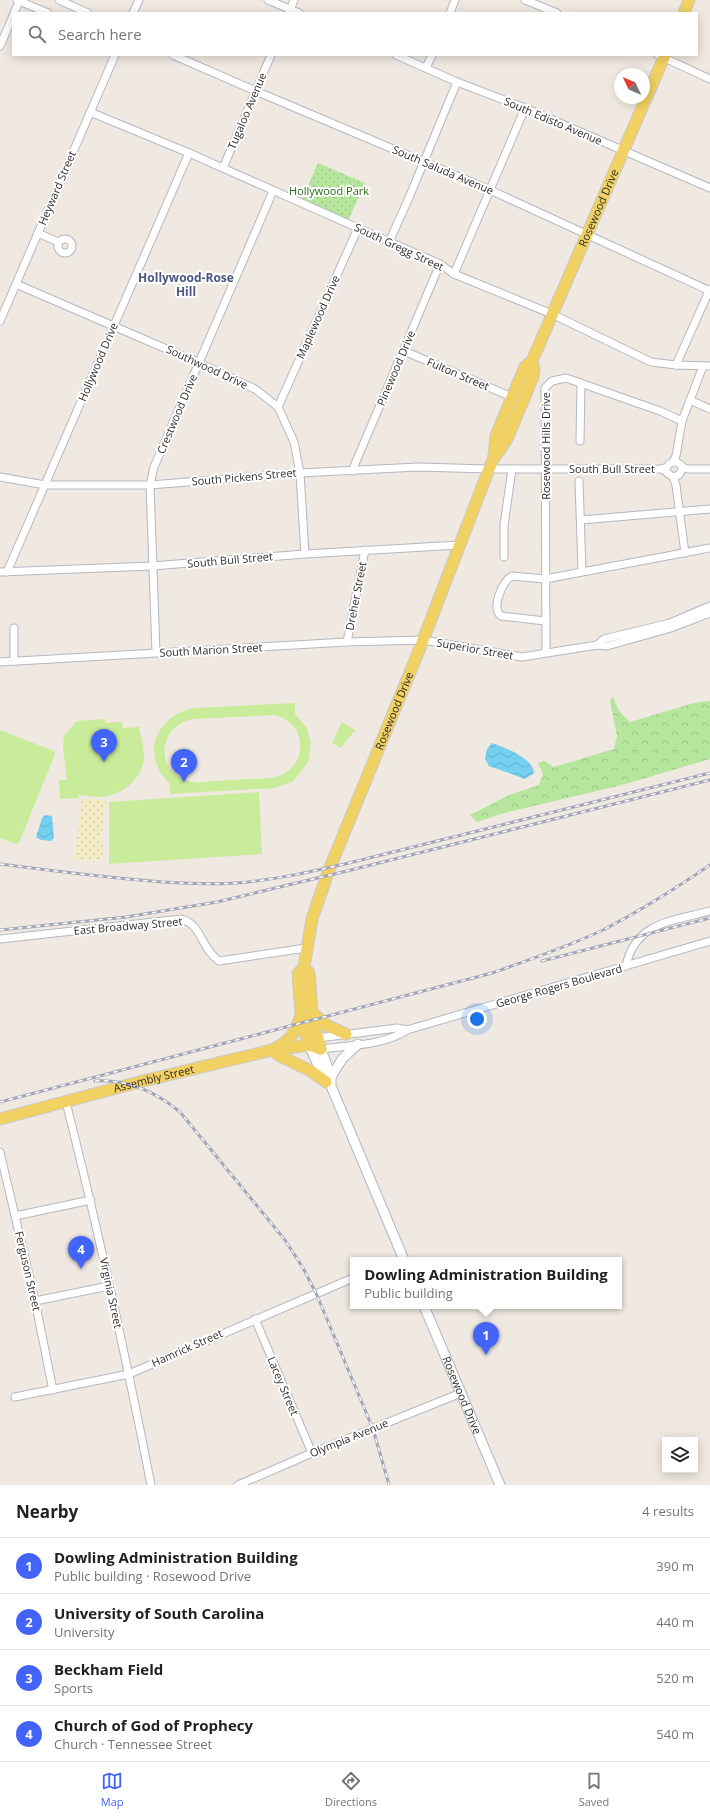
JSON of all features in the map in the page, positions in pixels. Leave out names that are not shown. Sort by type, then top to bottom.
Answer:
[{"type":"main road","points":[[684,12],[689,0]]},
{"type":"main road","name":"Rosewood Drive","points":[[494,458],[496,436],[512,397],[525,367],[532,361],[662,56]]},
{"type":"main road","name":"Rosewood Drive","points":[[400,1257],[329,1082],[314,1041],[301,1016],[298,974],[304,967],[306,948],[312,920],[329,870],[423,640],[494,458],[507,439],[533,377],[534,370],[532,361]]},
{"type":"main road","name":"Rosewood Drive","points":[[304,967],[309,973],[314,1041]]},
{"type":"main road","points":[[312,1012],[326,1025],[346,1034]]},
{"type":"main road","points":[[301,1016],[292,1036],[286,1042],[272,1050],[280,1056],[299,1064],[329,1082],[342,1059],[358,1044]]},
{"type":"main road","name":"Assembly Street","points":[[0,1119],[143,1081],[272,1050],[314,1041],[321,1049]]},
{"type":"main road","name":"Rosewood Drive","points":[[321,1049],[329,1082]]},
{"type":"main road","name":"Rosewood Drive","points":[[425,1309],[500,1485]]},
{"type":"street","points":[[14,12],[19,0],[46,12]]},
{"type":"street","points":[[59,0],[86,12]]},
{"type":"street","points":[[133,12],[139,0]]},
{"type":"street","points":[[268,0],[290,11],[294,0]]},
{"type":"street","points":[[450,12],[455,0]]},
{"type":"street","points":[[525,0],[555,12]]},
{"type":"street","points":[[0,46],[12,18]]},
{"type":"street","name":"Heyward Street","points":[[0,321],[115,56]]},
{"type":"street","name":"South Saluda Avenue","points":[[175,56],[255,92],[490,190],[710,290]]},
{"type":"street","name":"Tugaloo Avenue","points":[[223,168],[271,56]]},
{"type":"street","name":"South Edisto Avenue","points":[[398,56],[457,82],[525,108],[710,188]]},
{"type":"street","points":[[426,68],[432,56]]},
{"type":"street","points":[[662,56],[710,79]]},
{"type":"street","points":[[389,242],[424,163],[457,82]]},
{"type":"street","points":[[454,274],[525,108]]},
{"type":"street","name":"South Gregg Street","points":[[90,112],[189,153],[440,264],[454,274],[552,314],[651,362],[676,365],[707,366]]},
{"type":"street","name":"Hollywood Drive","points":[[4,572],[45,485],[189,153]]},
{"type":"street","name":"Crestwood Drive","points":[[156,652],[150,485],[154,467],[273,191]]},
{"type":"street","name":"Maplewood Drive","points":[[278,407],[358,228]]},
{"type":"street","points":[[38,233],[58,242]]},
{"type":"street","name":"Pinewood Drive","points":[[352,471],[440,264]]},
{"type":"street","name":"Southwood Drive","points":[[16,284],[199,363],[255,389],[278,407],[294,442],[300,473],[305,554]]},
{"type":"street","points":[[676,365],[710,290]]},
{"type":"street","name":"Fulton Street","points":[[404,351],[512,397]]},
{"type":"street","points":[[685,553],[675,469],[682,421],[690,400],[707,366]]},
{"type":"street","name":"Rosewood Hills Drive","points":[[546,652],[545,388],[552,381],[566,378],[660,411],[682,421]]},
{"type":"street","points":[[580,384],[580,441]]},
{"type":"street","points":[[690,400],[710,409]]},
{"type":"street","name":"South Pickens Street","points":[[0,477],[45,485],[150,485],[300,473],[418,467],[490,469]]},
{"type":"street","name":"South Bull Street","points":[[490,469],[710,469]]},
{"type":"street","points":[[504,557],[504,517],[512,469]]},
{"type":"street","points":[[579,481],[582,571]]},
{"type":"street","points":[[581,520],[710,509]]},
{"type":"street","name":"South Bull Street","points":[[4,572],[152,566],[305,554],[459,545]]},
{"type":"street","points":[[545,620],[501,616],[496,610],[496,606],[504,582],[512,576],[545,579],[710,548]]},
{"type":"street","name":"Dreher Street","points":[[347,642],[366,550]]},
{"type":"street","name":"Superior Street","points":[[597,645],[604,639],[670,623],[710,606]]},
{"type":"street","name":"Superior Street","points":[[423,640],[522,657],[597,645],[607,646],[671,628],[710,613]]},
{"type":"street","points":[[14,628],[14,661]]},
{"type":"street","name":"South Marion Street","points":[[0,662],[347,642],[423,640]]},
{"type":"street","points":[[626,966],[629,952],[643,934],[657,925],[710,911]]},
{"type":"street","name":"East Broadway Street","points":[[0,939],[181,919],[189,921],[194,925],[207,950],[219,961],[306,948]]},
{"type":"street","name":"George Rogers Boulevard","points":[[321,1049],[384,1040],[399,1036],[407,1030],[710,941]]},
{"type":"street","name":"George Rogers Boulevard","points":[[314,1041],[346,1034],[397,1028],[407,1030]]},
{"type":"street","name":"Virginia Street","points":[[66,1102],[91,1200],[129,1374],[151,1485]]},
{"type":"street","name":"Ferguson Street","points":[[0,1152],[35,1301],[53,1390]]},
{"type":"street","points":[[15,1216],[91,1200]]},
{"type":"street","name":"Hamrick Street","points":[[15,1397],[129,1374],[350,1279]]},
{"type":"street","points":[[35,1301],[109,1286]]},
{"type":"street","name":"Lacey Street","points":[[255,1319],[312,1453]]},
{"type":"street","name":"Olympia Avenue","points":[[238,1485],[312,1453],[461,1393]]},
{"type":"green space","name":"Hollywood Park","points":[[318,163],[365,183],[347,223],[301,202]]},
{"type":"green space","points":[[613,697],[619,711],[630,722],[694,703],[710,701],[710,759],[622,785],[504,813],[477,822],[470,815],[509,795],[539,785],[543,774],[538,763],[544,761],[554,767],[614,749],[617,736],[610,701]]},
{"type":"green space","points":[[295,703],[295,714],[307,728],[311,743],[309,759],[293,781],[275,788],[170,794],[169,783],[160,772],[155,760],[154,749],[156,738],[170,719],[181,712],[194,708]],"holes":[[[275,715],[287,720],[295,728],[299,737],[300,748],[298,758],[292,767],[283,774],[271,778],[191,782],[177,776],[169,768],[165,758],[167,738],[173,729],[182,723],[194,719]]]},
{"type":"green space","points":[[105,719],[106,723],[122,722],[123,728],[139,727],[144,758],[139,774],[121,791],[106,797],[79,795],[79,798],[60,799],[59,780],[67,780],[63,749],[64,736],[77,721]]},
{"type":"green space","points":[[342,722],[355,730],[341,748],[332,743]]},
{"type":"green space","points":[[0,730],[54,751],[55,754],[19,843],[16,844],[0,838]]},
{"type":"green space","points":[[259,792],[262,854],[109,864],[109,802]]},
{"type":"sand","points":[[82,799],[106,800],[101,839],[104,852],[98,862],[74,859]]},
{"type":"water","points":[[492,743],[504,747],[524,758],[533,768],[534,773],[525,779],[489,766],[485,759],[487,749]]},
{"type":"water","points":[[45,815],[52,816],[54,838],[51,841],[41,840],[36,837],[42,818]]},
{"type":"railway","points":[[0,864],[163,882],[218,884],[266,880],[353,862],[710,773]]},
{"type":"railway","points":[[0,930],[126,917],[217,902],[710,780]]},
{"type":"railway","points":[[0,1102],[492,973],[562,948],[603,930],[684,883],[710,865]]},
{"type":"railway","points":[[542,961],[710,918]]},
{"type":"railway","points":[[95,1081],[118,1082],[140,1088],[161,1098],[180,1112],[285,1240],[303,1268],[316,1293],[373,1429],[389,1485]]},
{"type":"place","name":"Beckham Field","points":[[104,762]]},
{"type":"place","name":"University of South Carolina","points":[[184,782]]},
{"type":"place","name":"Church of God of Prophecy","points":[[81,1269]]},
{"type":"place","name":"Dowling Administration Building","points":[[486,1355]]},
{"type":"district","name":"Hollywood-Rose Hill","points":[[186,285]]}]
